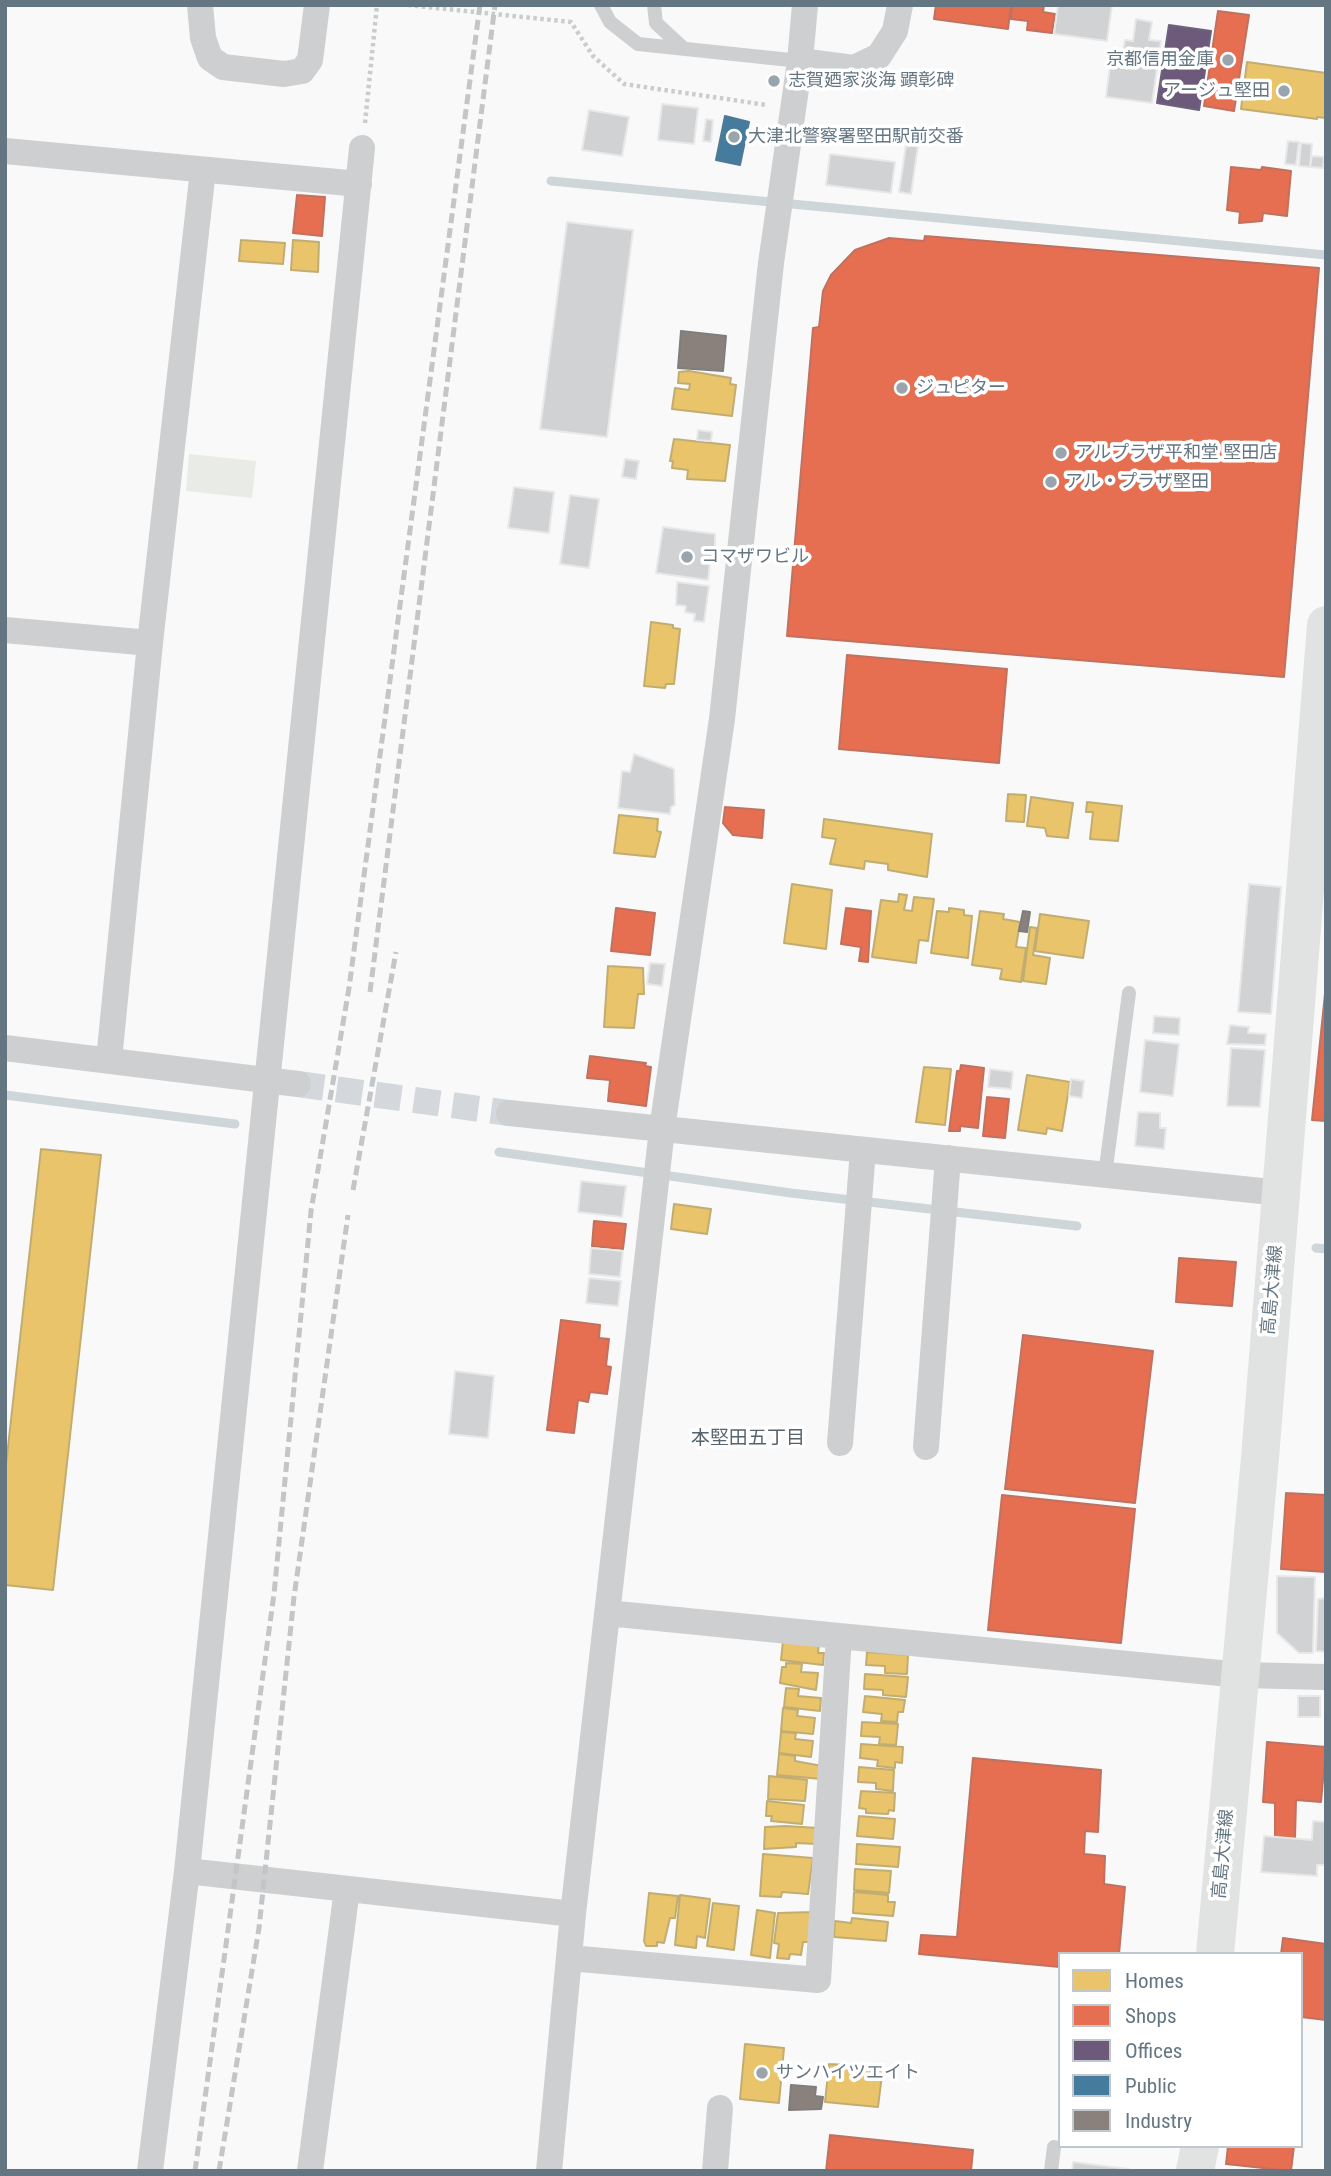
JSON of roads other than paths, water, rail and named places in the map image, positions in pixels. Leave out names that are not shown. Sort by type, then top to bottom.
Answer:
[{"type":"main road","name":"高島大津線","points":[[1215,1952],[1322,715],[1326,625]]},
{"type":"main road","points":[[1195,2171],[1200,2148]]},
{"type":"street","points":[[200,5],[203,38],[210,58],[223,67],[284,74],[302,71],[310,60],[317,5]]},
{"type":"street","points":[[549,2171],[573,1914],[662,1129],[722,719],[771,263],[800,61],[805,5]]},
{"type":"street","points":[[800,61],[854,68],[879,56],[895,31],[900,5]]},
{"type":"street","points":[[149,2171],[187,1871],[362,148]]},
{"type":"street","points":[[5,151],[359,184]]},
{"type":"street","points":[[109,1060],[150,643],[203,170]]},
{"type":"street","points":[[5,630],[150,643]]},
{"type":"street","points":[[5,1048],[298,1084]]},
{"type":"street","points":[[509,1113],[1281,1194]]},
{"type":"street","points":[[840,1443],[863,1150]]},
{"type":"street","points":[[926,1447],[947,1158]]},
{"type":"street","points":[[607,1613],[1241,1675],[1326,1677]]},
{"type":"street","points":[[569,1958],[818,1980],[839,1636]]},
{"type":"street","points":[[187,1871],[573,1914]]},
{"type":"street","points":[[310,2171],[347,1889]]},
{"type":"street","points":[[715,2171],[720,2108]]},
{"type":"lane","points":[[601,5],[610,22],[638,44],[800,61]]},
{"type":"lane","points":[[654,5],[656,23],[683,48]]},
{"type":"lane","points":[[1105,1175],[1129,993]]},
{"type":"lane","points":[[1051,2171],[1054,2147]]},
{"type":"waterway","points":[[551,181],[1326,255]]},
{"type":"waterway","points":[[5,1095],[235,1124]]},
{"type":"waterway","points":[[499,1152],[791,1193],[1077,1226]]},
{"type":"waterway","points":[[1316,1248],[1326,1249]]},
{"type":"tunnel","points":[[298,1084],[509,1113]]},
{"type":"railway","points":[[195,2171],[274,1594],[311,1211],[349,988],[480,5]]},
{"type":"railway","points":[[370,992],[495,5]]},
{"type":"railway","points":[[353,1190],[396,952]]},
{"type":"railway","points":[[219,2171],[259,1928],[294,1597],[348,1215]]},
{"type":"place","name":"京都信用金庫","points":[[1228,60]]},
{"type":"place","name":"志賀廼家淡海 顕彰碑","points":[[774,81]]},
{"type":"place","name":"アージュ堅田","points":[[1284,91]]},
{"type":"place","name":"大津北警察署堅田駅前交番","points":[[734,137]]},
{"type":"place","name":"ジュピター","points":[[902,388]]},
{"type":"place","name":"アルプラザ平和堂 堅田店","points":[[1061,453]]},
{"type":"place","name":"アル・プラザ堅田","points":[[1051,482]]},
{"type":"place","name":"コマザワビル","points":[[687,557]]},
{"type":"place","name":"サンハイツエイト","points":[[762,2073]]},
{"type":"district","name":"本堅田五丁目","points":[[748,1439]]}]
